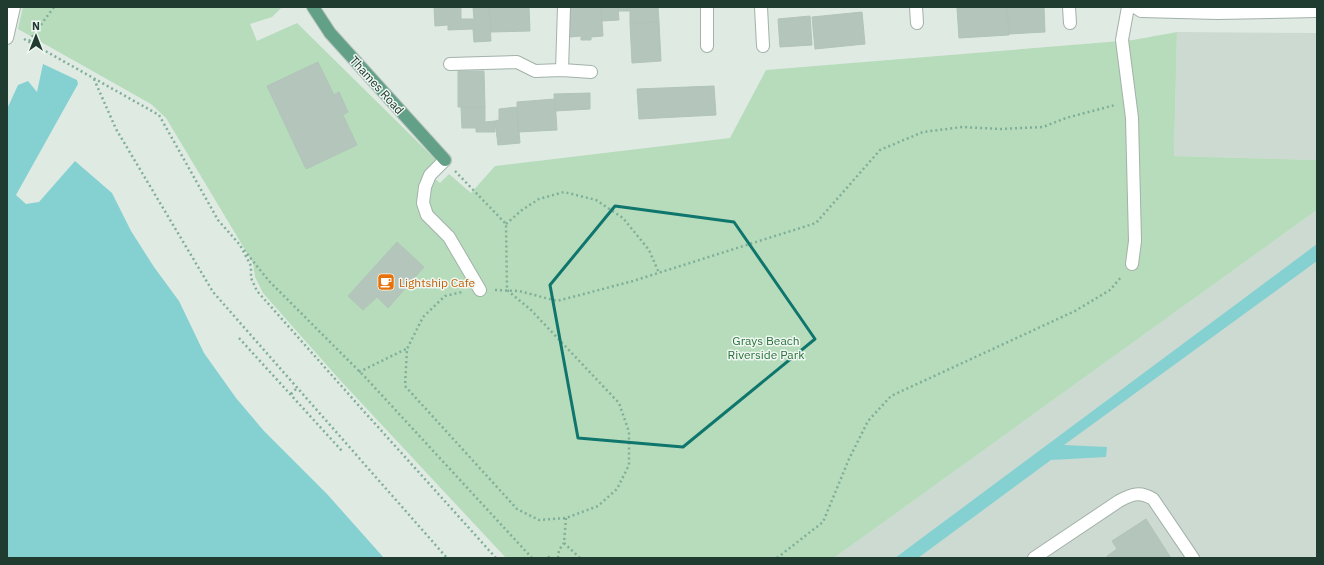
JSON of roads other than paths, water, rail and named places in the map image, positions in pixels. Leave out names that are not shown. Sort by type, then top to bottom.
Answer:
[{"type":"main road","name":"Thames Road","points":[[313,7],[330,33],[444,160]]},
{"type":"street","points":[[8,35],[14,7]]},
{"type":"street","points":[[562,70],[564,7]]},
{"type":"street","points":[[708,7],[708,46]]},
{"type":"street","points":[[761,7],[763,46]]},
{"type":"street","points":[[916,7],[917,24]]},
{"type":"street","points":[[1069,7],[1070,24]]},
{"type":"street","points":[[1128,7],[1122,40],[1132,118],[1135,242],[1132,264]]},
{"type":"street","points":[[1138,9],[1317,11]]},
{"type":"street","points":[[450,64],[517,62],[535,71],[562,70],[591,72]]},
{"type":"street","points":[[444,160],[430,176],[425,187],[423,203],[427,215],[449,237],[480,290]]},
{"type":"street","points":[[1034,558],[1119,501],[1130,495],[1137,494],[1145,494],[1153,499],[1193,558]]},
{"type":"water","points":[[43,64],[77,80],[78,84],[16,195],[26,204],[39,202],[75,161],[112,193],[131,231],[154,267],[179,301],[204,353],[236,398],[264,431],[327,494],[384,558],[7,558],[7,109],[18,85],[28,81],[37,92]]},
{"type":"water","points":[[1317,244],[1317,261],[1064,445],[1107,447],[1106,457],[1051,460],[918,558],[895,558]]},
{"type":"place","name":"Lightship Cafe","points":[[386,282]]},
{"type":"park label","name":"Grays Beach Riverside Park","points":[[766,347]]}]
